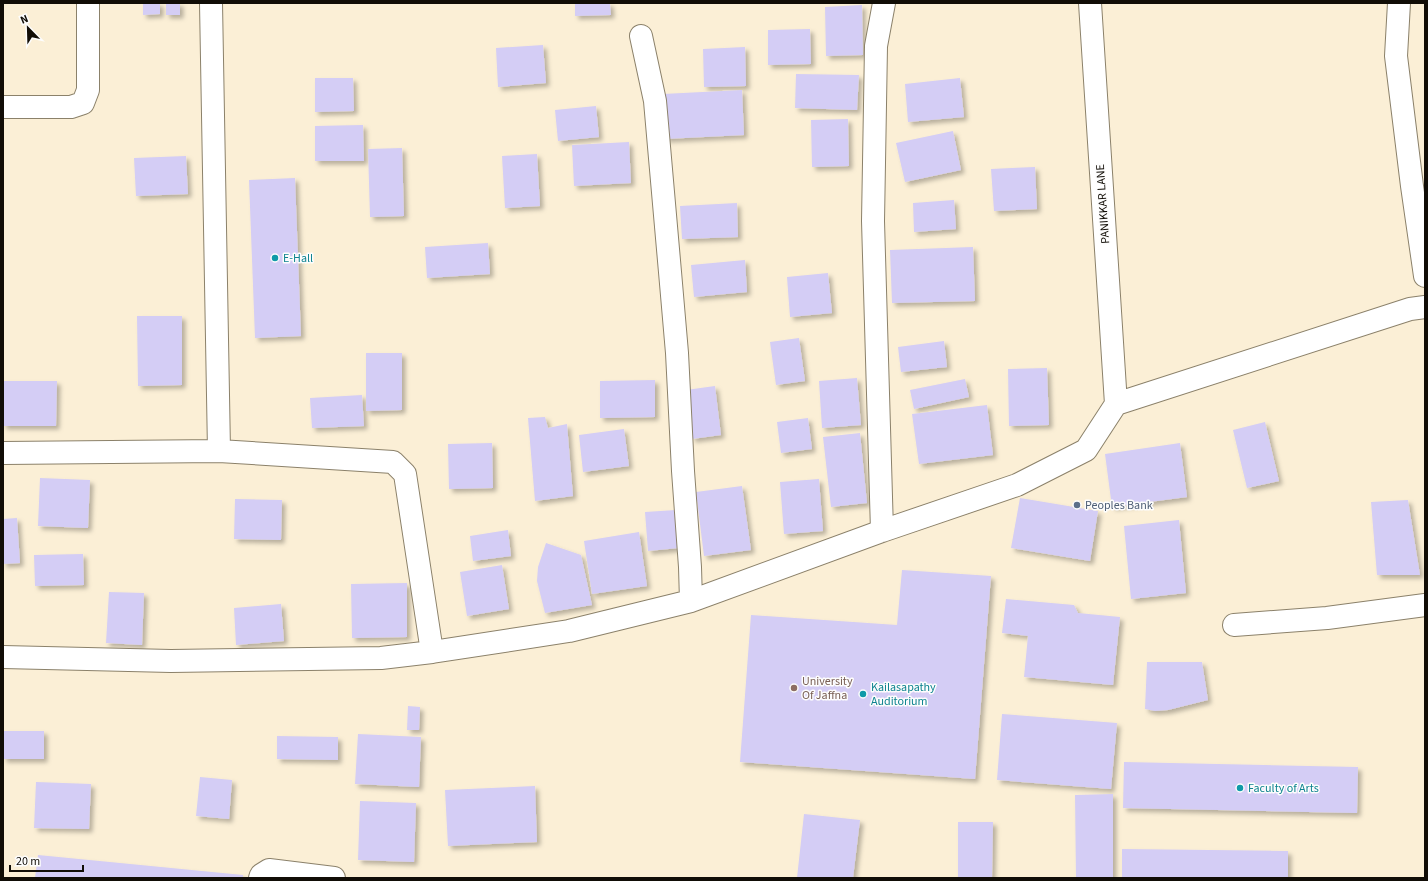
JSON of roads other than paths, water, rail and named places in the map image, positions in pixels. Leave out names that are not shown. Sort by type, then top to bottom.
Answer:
[{"type":"street","points":[[3,107],[71,107],[83,103],[88,90],[88,3]]},
{"type":"street","points":[[211,3],[219,451]]},
{"type":"street","points":[[882,531],[873,221],[876,46],[884,3]]},
{"type":"street","name":"PANIKKAR LANE","points":[[1090,3],[1116,404]]},
{"type":"street","points":[[1399,3],[1396,56],[1425,276]]},
{"type":"street","points":[[641,36],[655,101],[677,353],[691,601]]},
{"type":"street","points":[[3,656],[171,661],[381,658],[432,652],[568,631],[691,601],[882,531],[1017,485],[1086,450],[1116,404],[1410,309],[1425,307]]},
{"type":"street","points":[[3,453],[219,451],[393,462],[405,474],[432,652]]},
{"type":"street","points":[[1234,625],[1327,618],[1425,605]]},
{"type":"street","points":[[260,878],[261,875],[269,870],[334,878]]},
{"type":"place","name":"E-Hall","points":[[275,258]]},
{"type":"place","name":"Peoples Bank","points":[[1077,505]]},
{"type":"place","name":"University Of Jaffna","points":[[794,688]]},
{"type":"place","name":"Kailasapathy Auditorium","points":[[863,694]]},
{"type":"place","name":"Faculty of Arts","points":[[1240,788]]}]
